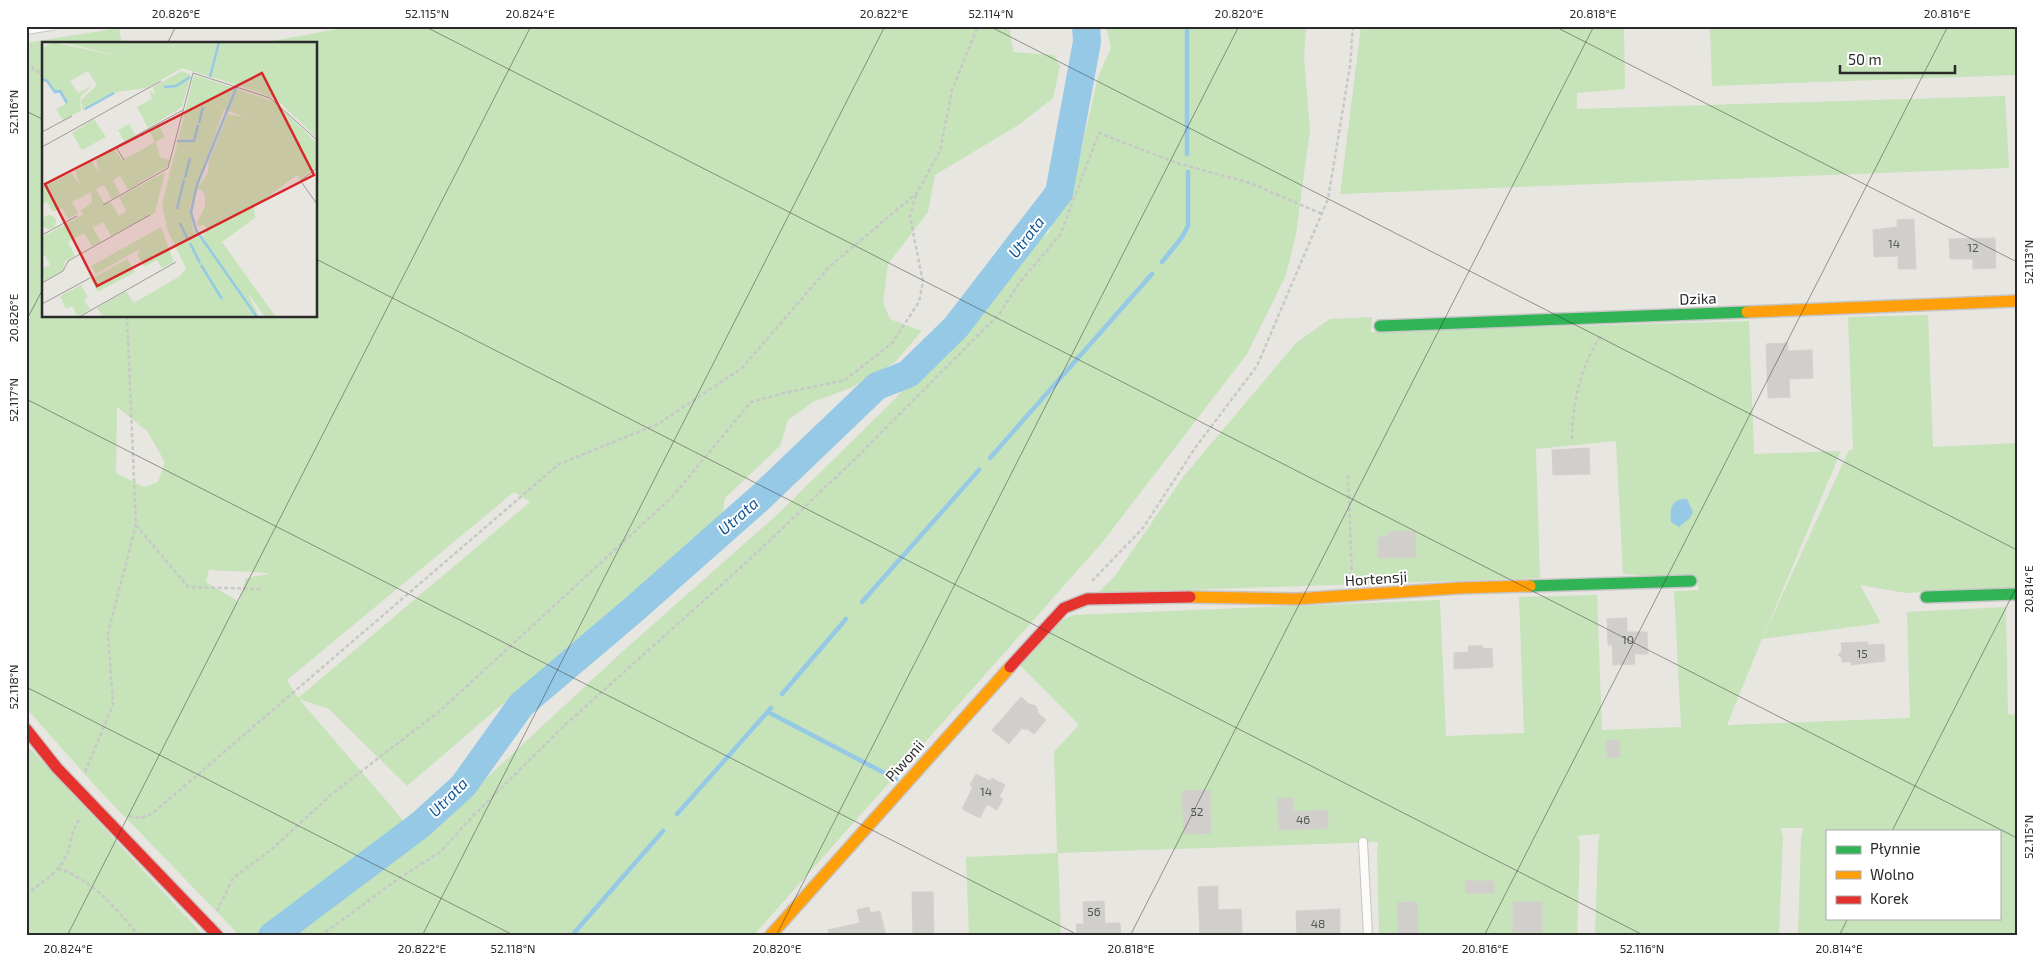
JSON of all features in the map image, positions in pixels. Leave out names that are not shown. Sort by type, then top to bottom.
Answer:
[{"type":"street","name":"Dzika","points":[[1380,326],[2017,301]]},
{"type":"street","name":"Hortensji","points":[[1064,608],[1087,599],[1102,598],[1296,599],[1459,588],[1691,581]]},
{"type":"street","points":[[1926,597],[2017,594]]},
{"type":"street","name":"Piwonii","points":[[770,936],[968,712],[1064,608]]},
{"type":"street","points":[[26,730],[43,752],[94,807],[218,936]]},
{"type":"lane","points":[[26,30],[51,26]]},
{"type":"lane","points":[[1363,842],[1368,936]]},
{"type":"path","points":[[209,927],[233,878],[272,850],[333,793],[449,703],[672,497],[751,402],[845,380],[892,343],[919,302],[924,282],[910,217],[917,193],[940,151],[952,90],[978,26]]},
{"type":"path","points":[[1090,582],[1143,528],[1195,448],[1257,366],[1328,200],[1350,66],[1353,26]]},
{"type":"path","points":[[26,63],[42,75]]},
{"type":"path","points":[[320,936],[401,877],[440,852],[473,816],[566,724],[756,553],[855,459],[1000,313],[1019,283],[1060,235],[1099,133],[1177,163],[1250,183],[1322,214]]},
{"type":"path","points":[[126,816],[138,819],[145,818],[153,813],[558,464],[658,424],[742,368],[830,266],[917,193]]},
{"type":"path","points":[[75,786],[87,769],[113,705],[108,633],[136,525],[127,318]]},
{"type":"path","points":[[1572,439],[1572,419],[1581,380],[1590,354],[1600,337],[1607,332]]},
{"type":"path","points":[[1348,474],[1352,596]]},
{"type":"path","points":[[136,525],[188,587],[261,589]]},
{"type":"path","points":[[26,895],[58,868],[68,852],[74,827],[84,814],[94,807]]},
{"type":"path","points":[[58,868],[78,876],[93,887],[119,911],[140,936]]},
{"type":"green space","points":[[354,26],[1009,26],[1013,52],[1054,55],[1060,66],[1053,98],[1020,124],[935,175],[928,212],[888,264],[883,303],[890,319],[922,331],[895,362],[853,387],[813,402],[788,420],[780,446],[725,498],[722,516],[407,786],[329,709],[299,699],[420,840],[622,652],[780,512],[895,399],[1026,251],[1049,232],[1076,173],[1098,77],[1111,48],[1106,26],[1306,26],[1304,58],[1310,130],[1296,234],[1286,275],[1247,354],[1101,544],[753,936],[240,936],[98,789],[26,708],[26,43],[119,28],[122,42],[42,42],[42,318],[318,318],[318,42],[267,42]],"holes":[[[117,407],[147,431],[165,462],[158,482],[144,487],[116,473]],[[514,492],[530,502],[298,698],[287,680]],[[209,570],[269,573],[269,574],[246,578],[239,602],[206,582]]]},
{"type":"green space","points":[[1361,26],[1624,26],[1625,89],[1577,93],[1577,109],[2005,96],[2009,168],[1340,194]]},
{"type":"green space","points":[[1710,26],[2017,26],[2017,75],[1712,86]]},
{"type":"green space","points":[[1928,315],[1933,447],[2017,443],[2017,588],[1906,593],[1860,585],[1881,623],[1762,639],[1849,450],[1853,450],[1848,317]]},
{"type":"green space","points":[[1372,317],[1371,332],[1749,321],[1754,454],[1841,451],[1727,725],[1910,718],[1907,612],[2006,607],[2008,714],[2017,715],[2017,936],[1798,936],[1801,837],[1804,828],[1780,828],[1783,837],[1779,936],[1595,936],[1598,844],[1600,834],[1578,836],[1580,844],[1577,936],[1379,936],[1378,842],[1058,853],[1061,936],[969,936],[966,857],[1057,853],[1054,752],[1079,725],[1019,664],[1054,624],[1073,615],[1440,600],[1446,736],[1524,733],[1519,597],[1597,595],[1602,730],[1681,727],[1674,591],[1698,590],[1698,579],[1623,574],[1616,441],[1536,449],[1540,578],[1098,593],[1115,576],[1183,477],[1296,343],[1330,319]]},
{"type":"green space","points":[[26,744],[204,936],[26,936]]},
{"type":"water","points":[[1681,499],[1687,499],[1693,512],[1690,518],[1679,527],[1671,522],[1671,511],[1673,505]]},
{"type":"building","points":[[1914,219],[1916,269],[1898,269],[1898,256],[1874,257],[1873,230],[1897,227],[1897,220]]},
{"type":"building","points":[[1995,238],[1996,268],[1973,269],[1973,259],[1950,259],[1949,239]]},
{"type":"building","points":[[1788,343],[1788,351],[1812,350],[1813,378],[1789,379],[1790,397],[1768,398],[1766,344]]},
{"type":"building","points":[[1589,448],[1590,474],[1553,475],[1552,450]]},
{"type":"building","points":[[1415,531],[1416,557],[1378,558],[1378,537],[1388,537],[1387,532]]},
{"type":"building","points":[[1627,618],[1627,632],[1647,632],[1648,654],[1634,654],[1635,664],[1613,665],[1612,645],[1608,645],[1607,619]]},
{"type":"building","points":[[1868,642],[1868,645],[1884,644],[1885,661],[1851,665],[1851,662],[1842,662],[1842,658],[1838,655],[1842,650],[1841,643]]},
{"type":"building","points":[[1468,646],[1483,646],[1483,649],[1492,648],[1493,667],[1454,669],[1454,653],[1469,652]]},
{"type":"building","points":[[1021,697],[1029,704],[1036,706],[1038,713],[1046,720],[1034,734],[1026,728],[1025,730],[1022,728],[1009,744],[992,730]]},
{"type":"building","points":[[1619,740],[1620,757],[1607,758],[1606,741]]},
{"type":"building","points":[[976,774],[990,781],[992,778],[1005,785],[999,797],[1003,799],[997,810],[987,804],[980,818],[962,809],[973,787],[970,785]]},
{"type":"building","points":[[1210,790],[1211,833],[1184,834],[1182,791]]},
{"type":"building","points":[[1277,798],[1293,798],[1293,812],[1328,810],[1328,828],[1279,830]]},
{"type":"building","points":[[1465,881],[1494,881],[1494,893],[1466,893]]},
{"type":"building","points":[[1218,886],[1218,910],[1241,909],[1242,933],[1232,933],[1232,936],[1200,936],[1198,887]]},
{"type":"building","points":[[912,892],[933,892],[934,936],[913,936]]},
{"type":"building","points":[[1104,901],[1105,923],[1120,923],[1121,936],[1077,936],[1076,924],[1084,924],[1083,902]]},
{"type":"building","points":[[1417,902],[1418,936],[1398,936],[1397,903]]},
{"type":"building","points":[[1513,902],[1542,902],[1542,932],[1513,932]]},
{"type":"building","points":[[869,907],[870,913],[880,911],[886,936],[829,936],[828,930],[860,923],[857,910]]},
{"type":"building","points":[[1340,909],[1340,936],[1297,936],[1296,911]]},
{"type":"waterway","name":"Utrata","points":[[272,936],[420,825],[463,786],[521,705],[632,611],[762,496],[877,386],[908,374],[956,327],[1059,193],[1087,42],[1086,26]]},
{"type":"waterway","points":[[1187,26],[1187,154]]},
{"type":"waterway","points":[[1162,262],[1182,237],[1188,226],[1188,172]]},
{"type":"waterway","points":[[990,458],[1152,274]]},
{"type":"waterway","points":[[862,602],[979,470]]},
{"type":"waterway","points":[[782,694],[846,619]]},
{"type":"waterway","points":[[677,814],[771,708]]},
{"type":"waterway","points":[[768,712],[896,779]]},
{"type":"waterway","points":[[574,933],[663,831]]},
{"type":"traffic: fast","points":[[1380,326],[1747,312]]},
{"type":"traffic: fast","points":[[1530,586],[1691,581]]},
{"type":"traffic: fast","points":[[1926,597],[2017,594]]},
{"type":"traffic: slow","points":[[1747,312],[2017,301]]},
{"type":"traffic: slow","points":[[1190,597],[1296,599],[1459,588],[1530,586]]},
{"type":"traffic: slow","points":[[770,936],[1010,667]]},
{"type":"traffic: jam","points":[[1010,667],[1064,608],[1087,599],[1190,597]]},
{"type":"traffic: jam","points":[[26,729],[57,768],[218,936]]}]
